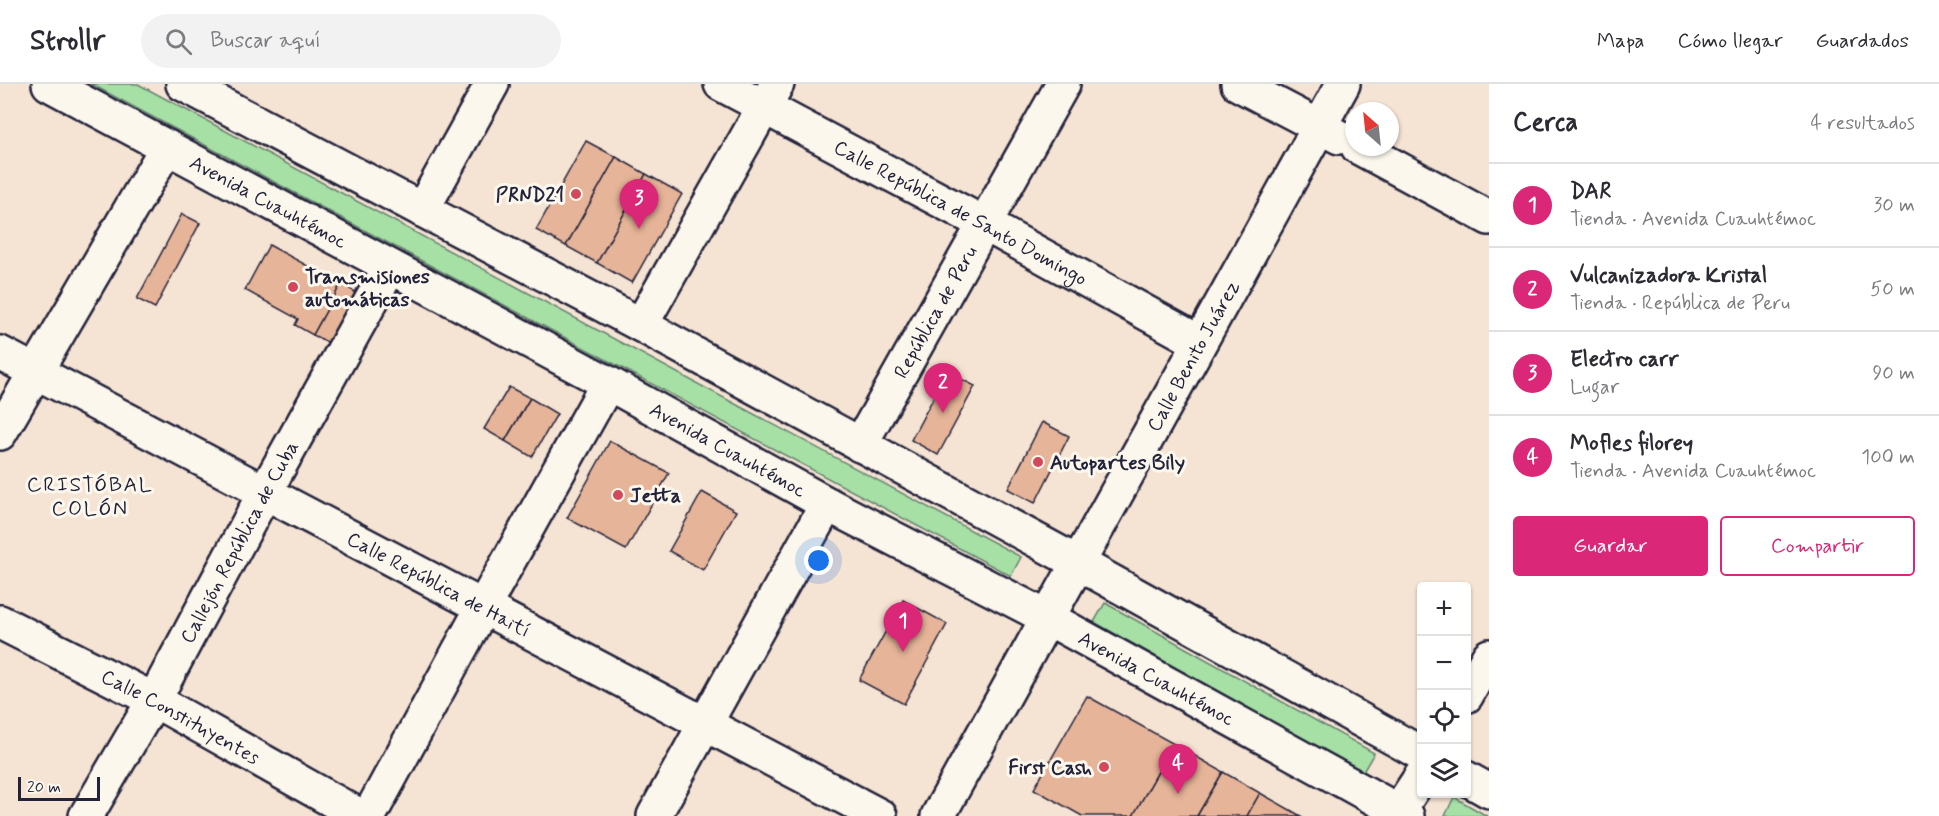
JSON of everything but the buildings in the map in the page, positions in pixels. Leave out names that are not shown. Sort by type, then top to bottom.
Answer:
[{"type":"street","name":"Avenida Cuauhtémoc","points":[[49,84],[608,383],[827,504],[1046,617],[1400,814]]},
{"type":"street","points":[[422,210],[492,84]]},
{"type":"street","name":"Calle República de Santo Domingo","points":[[721,84],[770,95],[983,223],[1199,342]]},
{"type":"street","name":"República de Peru","points":[[860,445],[1063,84]]},
{"type":"street","points":[[1238,84],[1345,140]]},
{"type":"street","name":"Calle Benito Juárez","points":[[938,816],[1046,617],[1343,84]]},
{"type":"street","points":[[195,87],[1078,563],[1417,751]]},
{"type":"street","points":[[640,326],[770,95]]},
{"type":"street","points":[[0,433],[167,147]]},
{"type":"street","points":[[1375,156],[1489,218]]},
{"type":"street","name":"Callejón República de Cuba","points":[[86,816],[154,700],[265,492],[390,267]]},
{"type":"street","name":"Calle República de Haití","points":[[0,353],[880,816]]},
{"type":"street","points":[[369,816],[608,383]]},
{"type":"street","points":[[654,816],[827,504]]},
{"type":"street","name":"Calle Constituyentes","points":[[0,622],[154,700],[360,816]]},
{"type":"street","points":[[1470,690],[1489,656]]},
{"type":"street","points":[[1471,780],[1489,791]]},
{"type":"street","points":[[1400,814],[1417,784]]},
{"type":"green space","points":[[91,84],[138,84],[1021,557],[1011,576]]},
{"type":"green space","points":[[1105,603],[1374,753],[1363,772],[1094,622]]},
{"type":"green space","points":[[1454,798],[1456,798],[1487,816],[1445,816]]},
{"type":"place","name":"PRND21","points":[[576,194]]},
{"type":"place","name":"Electro carr","points":[[639,229]]},
{"type":"place","name":"Transmisiones automáticas","points":[[293,287]]},
{"type":"place","name":"Vulcanizadora Kristal","points":[[943,413]]},
{"type":"place","name":"Autopartes Bily","points":[[1038,462]]},
{"type":"place","name":"Jetta","points":[[618,495]]},
{"type":"place","name":"DAR","points":[[903,652]]},
{"type":"place","name":"First Cash","points":[[1104,767]]},
{"type":"place","name":"Mofles filorey","points":[[1178,794]]},
{"type":"district","name":"CRISTÓBAL COLÓN","points":[[90,496]]}]
